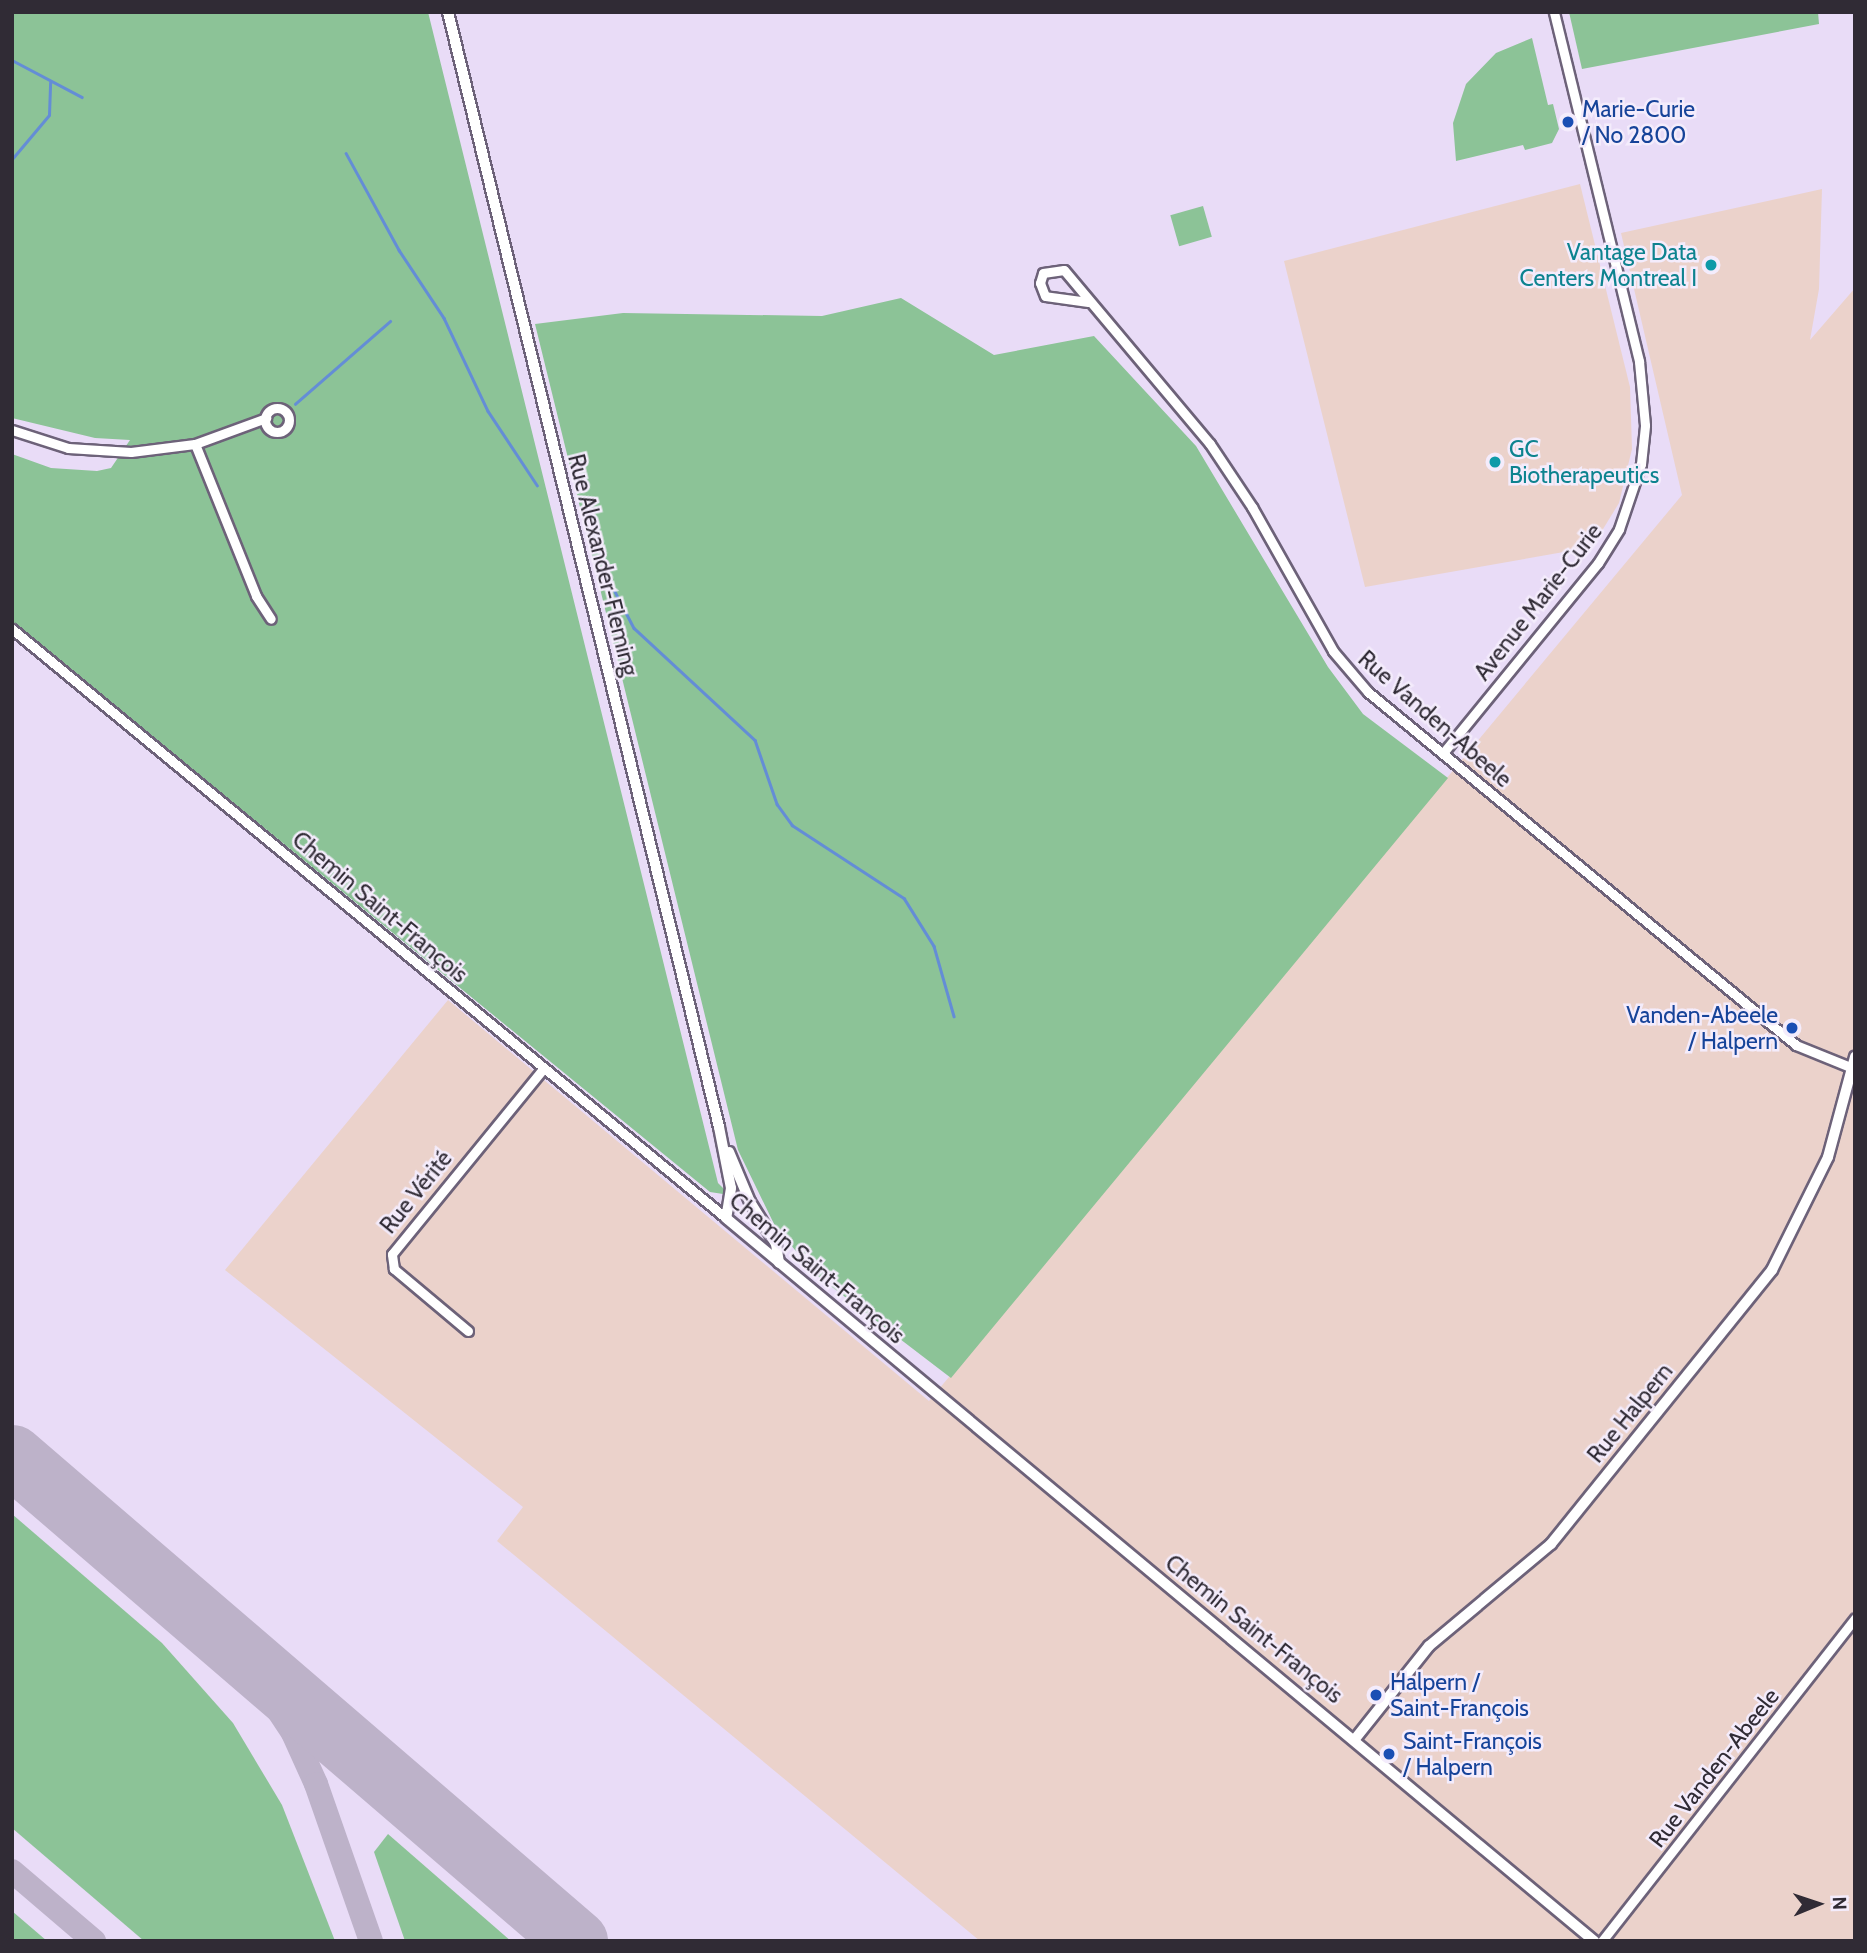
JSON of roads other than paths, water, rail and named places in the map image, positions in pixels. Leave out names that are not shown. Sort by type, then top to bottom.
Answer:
[{"type":"street","name":"Rue Alexander-Fleming","points":[[449,12],[719,1126],[731,1188],[726,1218]]},
{"type":"street","name":"Avenue Marie-Curie","points":[[1443,753],[1598,563],[1619,529],[1641,464],[1645,425],[1639,361],[1553,12]]},
{"type":"street","name":"Rue Vanden-Abeele","points":[[1088,302],[1045,296],[1040,278],[1054,268],[1064,270],[1088,302],[1210,444],[1345,667],[1368,692],[1796,1045],[1854,1064]]},
{"type":"street","points":[[12,430],[48,444],[100,452],[195,444],[266,418]]},
{"type":"street","points":[[195,444],[256,596],[271,619]]},
{"type":"street","name":"Chemin Saint-François","points":[[12,629],[542,1069],[726,1218],[1594,1941]]},
{"type":"street","name":"Rue Halpern","points":[[1354,1739],[1429,1646],[1551,1544],[1772,1270],[1828,1157],[1854,1064]]},
{"type":"street","name":"Rue Vérité","points":[[468,1331],[394,1269],[392,1254],[542,1069]]},
{"type":"street","name":"Rue Alexander-Fleming","points":[[719,1126],[750,1202],[776,1244],[779,1263]]},
{"type":"street","name":"Rue Vanden-Abeele","points":[[1602,1941],[1855,1618]]},
{"type":"waterway","points":[[12,60],[82,97]]},
{"type":"waterway","points":[[12,159],[49,115],[50,83]]},
{"type":"waterway","points":[[346,153],[399,250],[444,318],[488,411],[537,485]]},
{"type":"waterway","points":[[295,404],[390,321]]},
{"type":"waterway","points":[[609,580],[634,628],[755,740],[777,804],[792,825],[904,898],[934,946],[954,1016]]},
{"type":"place","name":"Marie-Curie / No 2800","points":[[1568,122]]},
{"type":"place","name":"Vantage Data Centers Montreal I","points":[[1711,265]]},
{"type":"place","name":"GC Biotherapeutics","points":[[1495,462]]},
{"type":"place","name":"Vanden-Abeele / Halpern","points":[[1792,1028]]},
{"type":"place","name":"Halpern / Saint-François","points":[[1376,1695]]},
{"type":"place","name":"Saint-François / Halpern","points":[[1389,1754]]}]
